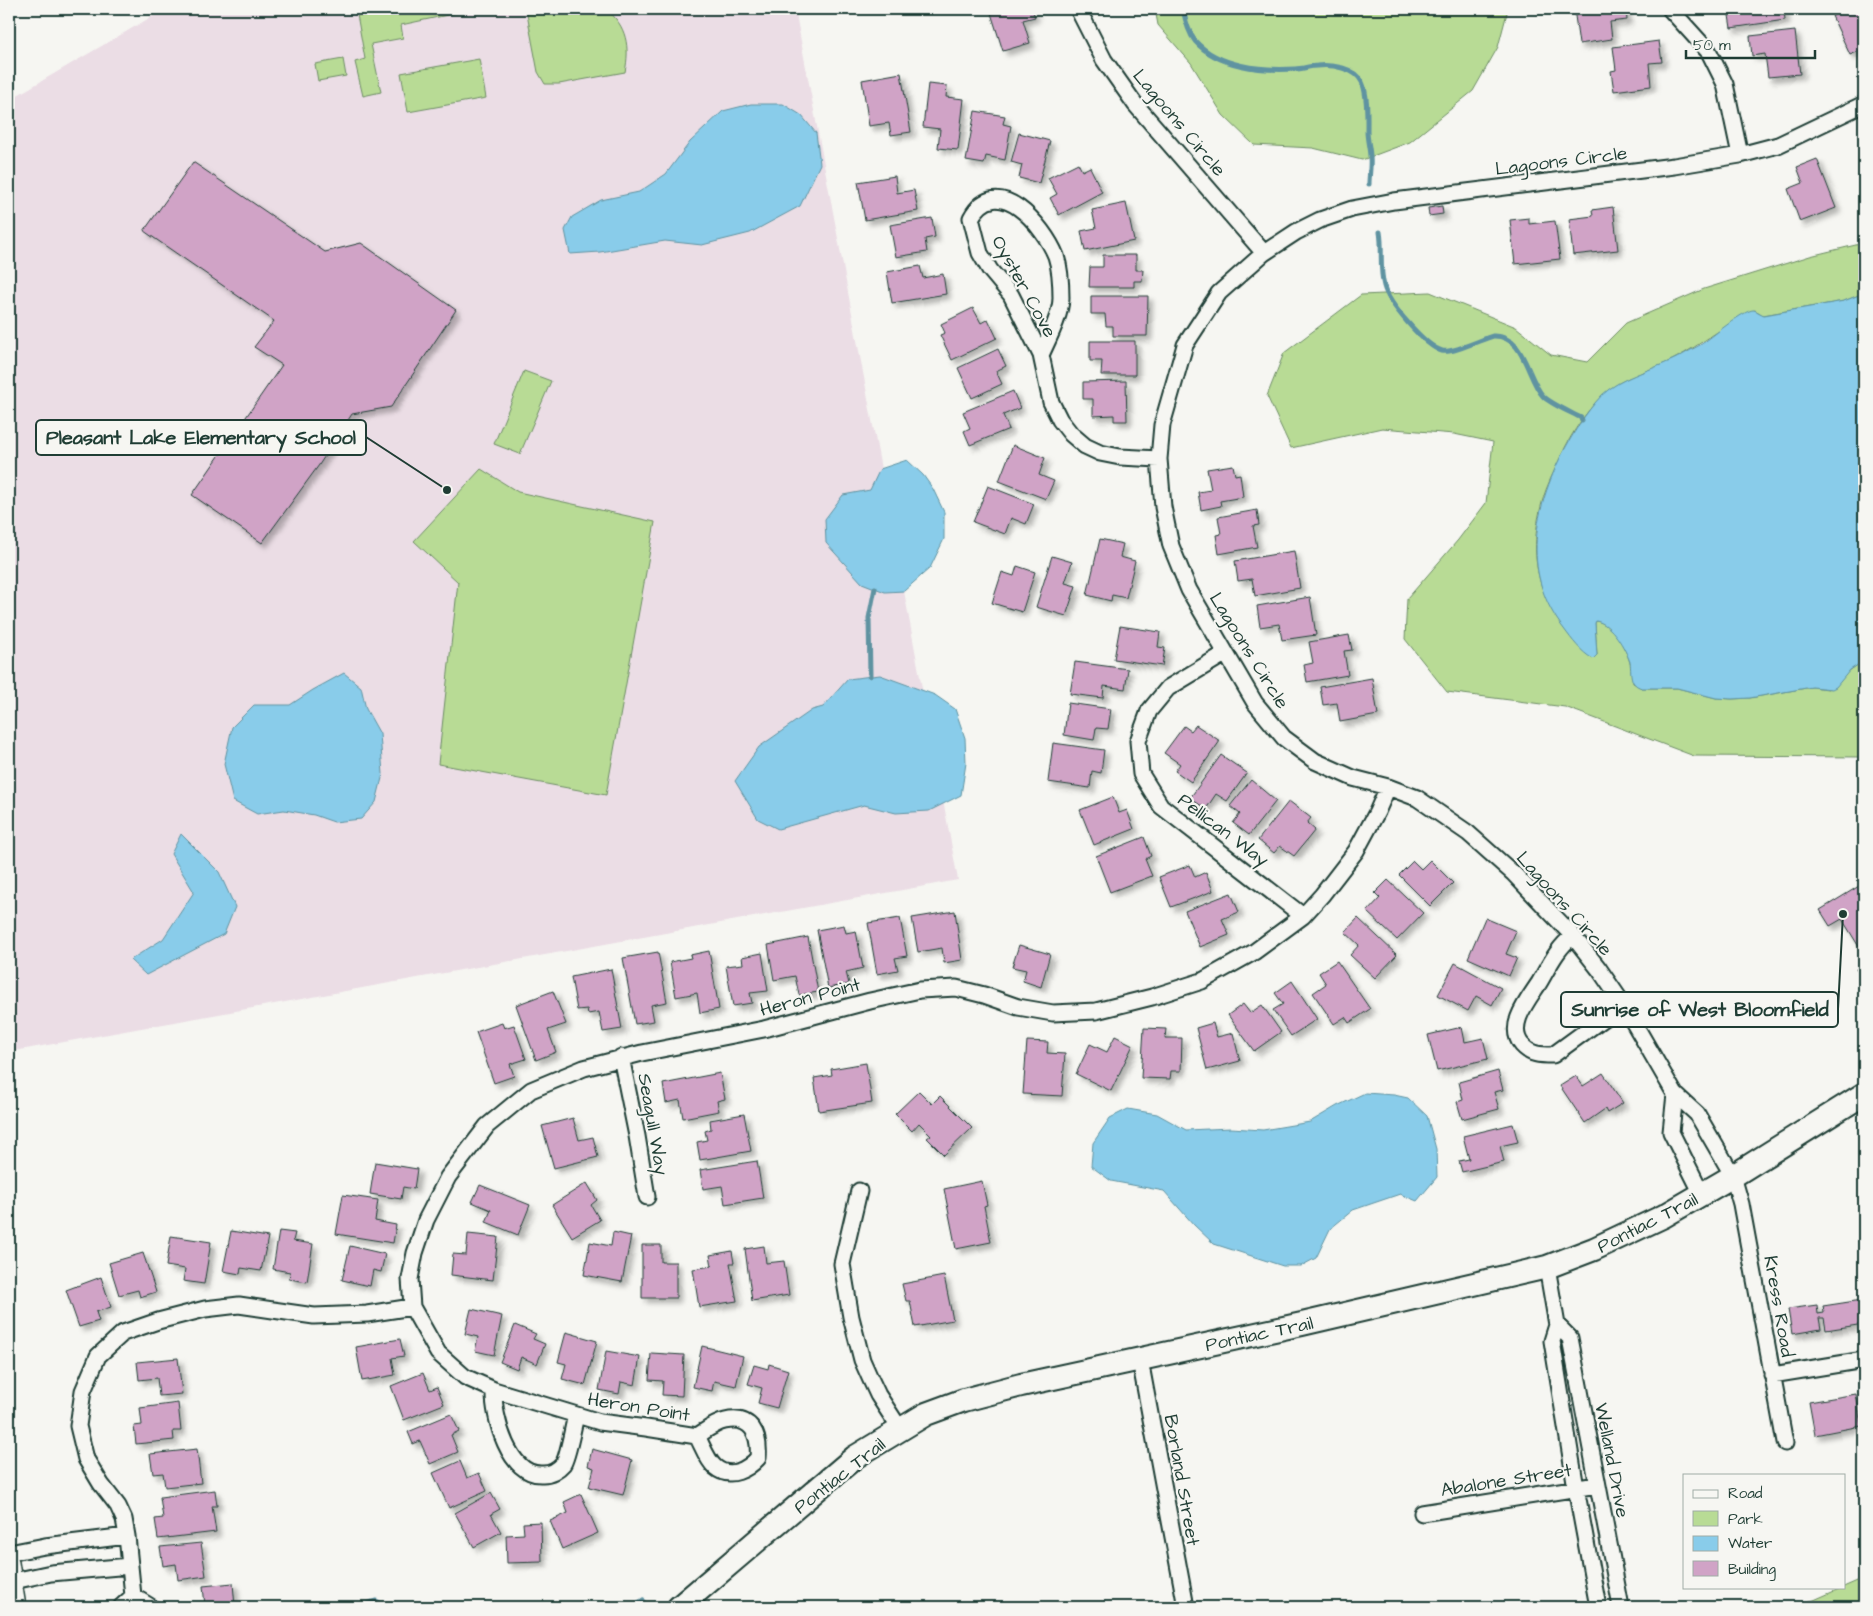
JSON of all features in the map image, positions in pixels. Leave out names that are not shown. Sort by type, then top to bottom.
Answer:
[{"type":"main road","name":"Pontiac Trail","points":[[679,1607],[855,1457],[926,1414],[964,1400],[1021,1385],[1140,1360],[1547,1267],[1631,1232],[1702,1194],[1864,1094]]},
{"type":"street","name":"Lagoons Circle","points":[[1078,9],[1104,60],[1135,104],[1264,253]]},
{"type":"street","points":[[1670,9],[1709,52],[1725,84],[1740,155]]},
{"type":"street","name":"Lagoons Circle","points":[[1733,1176],[1697,1114],[1675,1094],[1622,1004],[1598,969],[1573,936],[1514,874],[1468,833],[1417,798],[1388,787],[1352,778],[1315,761],[1284,738],[1255,703],[1190,590],[1171,546],[1163,507],[1159,459],[1162,425],[1185,345],[1220,293],[1264,253],[1296,232],[1320,220],[1352,209],[1394,201],[1674,166],[1740,155],[1778,145],[1864,104]]},
{"type":"street","name":"Oyster Cove","points":[[1041,356],[1054,325],[1061,300],[1056,257],[1044,234],[1022,209],[1010,201],[994,201],[982,204],[971,218],[980,253],[990,270],[1011,294],[1041,356],[1051,402],[1060,420],[1070,434],[1085,446],[1100,453],[1120,457],[1159,459]]},
{"type":"street","name":"Pellican Way","points":[[1226,653],[1168,688],[1149,711],[1138,741],[1141,774],[1161,806],[1303,916]]},
{"type":"street","name":"Heron Point","points":[[696,1436],[600,1422],[494,1390],[465,1377],[438,1354],[412,1307],[410,1279],[415,1253],[426,1220],[448,1177],[487,1126],[531,1090],[584,1068],[621,1057],[764,1029],[920,990],[956,988],[984,995],[1018,1007],[1053,1013],[1096,1011],[1152,997],[1202,980],[1254,952],[1303,916],[1356,851],[1388,787]]},
{"type":"street","points":[[1573,936],[1562,944],[1525,1006],[1516,1028],[1518,1040],[1528,1052],[1553,1055],[1622,1004]]},
{"type":"street","name":"Seagull Way","points":[[621,1057],[647,1197]]},
{"type":"street","points":[[1675,1094],[1671,1132],[1702,1194]]},
{"type":"street","name":"Kress Road","points":[[1733,1176],[1741,1204],[1785,1443]]},
{"type":"street","points":[[860,1191],[842,1264],[851,1317],[862,1360],[878,1395],[900,1429]]},
{"type":"street","name":"Welland Drive","points":[[1547,1267],[1557,1325],[1552,1341],[1598,1607]]},
{"type":"street","points":[[133,1596],[124,1519],[118,1506],[100,1484],[86,1460],[78,1426],[83,1392],[98,1356],[123,1333],[158,1321],[239,1305],[314,1316],[367,1314],[412,1307]]},
{"type":"street","name":"Welland Drive","points":[[1557,1325],[1570,1338],[1621,1607]]},
{"type":"street","name":"Borland Street","points":[[1140,1360],[1186,1607]]},
{"type":"street","points":[[1772,1374],[1864,1360]]},
{"type":"street","name":"Heron Point","points":[[494,1390],[493,1403],[500,1430],[511,1455],[526,1472],[546,1474],[555,1471],[564,1464],[576,1416]]},
{"type":"street","name":"Abalone Street","points":[[1422,1513],[1598,1485]]},
{"type":"street","points":[[9,1553],[45,1546],[127,1536]]},
{"type":"street","points":[[16,1607],[10,1575],[130,1566]]},
{"type":"street","points":[[121,1607],[133,1596]]},
{"type":"street","points":[[133,1596],[151,1607]]},
{"type":"shaded area","points":[[165,9],[795,9],[958,880],[9,1052],[9,100]]},
{"type":"green space","points":[[356,9],[460,9],[457,13],[401,25],[403,38],[371,44],[381,92],[363,96],[355,62],[365,59]]},
{"type":"green space","points":[[526,9],[606,9],[619,22],[623,30],[627,46],[625,72],[559,84],[545,84],[538,72]]},
{"type":"green space","points":[[1155,9],[1508,9],[1498,47],[1473,91],[1410,142],[1362,160],[1313,148],[1254,145],[1223,115],[1191,63],[1158,25]]},
{"type":"green space","points":[[343,59],[346,76],[318,81],[315,64]]},
{"type":"green space","points":[[479,59],[486,98],[408,112],[401,73]]},
{"type":"green space","points":[[1864,243],[1864,295],[1844,301],[1763,315],[1755,310],[1674,359],[1628,378],[1603,395],[1588,411],[1576,429],[1550,479],[1543,499],[1536,545],[1541,585],[1559,622],[1589,656],[1597,655],[1596,621],[1608,627],[1618,637],[1625,651],[1631,665],[1633,683],[1642,688],[1677,688],[1716,698],[1732,699],[1750,698],[1812,687],[1828,689],[1864,661],[1864,757],[1694,756],[1565,707],[1447,692],[1405,639],[1407,599],[1458,540],[1486,503],[1493,442],[1454,434],[1382,428],[1291,448],[1267,396],[1284,353],[1361,295],[1430,292],[1516,327],[1551,355],[1587,362],[1626,323],[1704,289],[1810,256]]},
{"type":"green space","points":[[524,371],[551,381],[520,454],[494,444]]},
{"type":"green space","points":[[481,469],[518,492],[655,522],[606,795],[438,764],[458,582],[414,541]]},
{"type":"green space","points":[[1864,1578],[1864,1607],[1783,1607],[1814,1600],[1841,1588],[1846,1588],[1846,1586]]},
{"type":"water","points":[[751,104],[783,104],[801,115],[816,133],[820,164],[800,206],[750,233],[702,245],[665,241],[600,252],[570,254],[565,230],[572,217],[601,200],[639,192],[666,174],[690,142],[723,111]]},
{"type":"water","points":[[1864,295],[1864,661],[1850,670],[1836,687],[1832,689],[1812,687],[1750,698],[1732,699],[1716,698],[1677,688],[1642,688],[1638,686],[1632,680],[1630,662],[1625,650],[1607,627],[1596,621],[1597,655],[1593,659],[1574,641],[1551,609],[1542,588],[1537,566],[1536,545],[1543,501],[1551,479],[1569,441],[1590,409],[1602,395],[1617,384],[1662,365],[1700,345],[1749,311],[1754,310],[1764,315],[1844,301]]},
{"type":"water","points":[[907,460],[923,475],[933,489],[944,512],[944,539],[930,568],[904,591],[885,592],[862,583],[826,543],[825,519],[843,495],[870,490],[880,469]]},
{"type":"water","points":[[344,673],[361,687],[366,709],[380,734],[383,774],[376,802],[361,819],[334,822],[314,815],[284,810],[257,814],[233,801],[224,764],[232,727],[254,705],[290,705]]},
{"type":"water","points":[[880,675],[935,695],[955,709],[965,738],[966,763],[961,795],[929,811],[896,813],[864,805],[778,829],[758,819],[735,781],[759,747],[812,710],[823,707],[848,679]]},
{"type":"water","points":[[181,834],[219,872],[235,907],[224,934],[146,975],[130,960],[163,939],[194,892],[171,854]]},
{"type":"water","points":[[1365,1093],[1408,1098],[1427,1116],[1436,1149],[1437,1177],[1417,1201],[1400,1194],[1353,1210],[1330,1229],[1316,1258],[1301,1266],[1283,1266],[1214,1244],[1194,1225],[1164,1191],[1111,1181],[1091,1166],[1093,1143],[1110,1118],[1128,1109],[1157,1114],[1186,1130],[1231,1128],[1263,1130],[1310,1122],[1337,1106]]},
{"type":"building","points":[[1032,9],[1035,17],[1023,20],[1030,43],[1003,51],[990,10]]},
{"type":"building","points":[[1574,9],[1626,9],[1627,20],[1610,22],[1612,39],[1579,44]]},
{"type":"building","points":[[1728,9],[1784,9],[1785,20],[1731,28]]},
{"type":"building","points":[[1847,9],[1864,9],[1864,49],[1850,55],[1832,16]]},
{"type":"building","points":[[1795,31],[1800,74],[1768,77],[1765,54],[1752,56],[1750,36]]},
{"type":"building","points":[[1659,41],[1662,62],[1649,63],[1651,86],[1614,91],[1611,71],[1616,70],[1613,47]]},
{"type":"building","points":[[901,73],[911,132],[891,135],[889,123],[869,126],[862,80]]},
{"type":"building","points":[[928,84],[947,86],[946,97],[964,99],[958,150],[938,148],[940,129],[923,127]]},
{"type":"building","points":[[975,111],[1005,116],[1003,124],[1011,126],[1005,160],[986,156],[984,164],[966,161]]},
{"type":"building","points":[[1019,133],[1050,141],[1039,183],[1019,178],[1022,165],[1011,162]]},
{"type":"building","points":[[1817,159],[1836,208],[1800,222],[1788,189],[1803,183],[1797,167]]},
{"type":"building","points":[[193,162],[325,252],[361,243],[456,310],[391,407],[352,414],[319,465],[262,543],[192,495],[282,365],[254,347],[274,321],[144,231]]},
{"type":"building","points":[[1078,163],[1082,171],[1090,167],[1102,192],[1059,215],[1050,198],[1057,194],[1048,178]]},
{"type":"building","points":[[895,176],[897,193],[914,190],[918,211],[865,220],[858,182]]},
{"type":"building","points":[[1126,203],[1134,241],[1085,251],[1081,231],[1096,228],[1092,210]]},
{"type":"building","points":[[1442,206],[1443,214],[1429,216],[1428,208]]},
{"type":"building","points":[[1613,207],[1618,250],[1573,255],[1569,219],[1593,216],[1592,210]]},
{"type":"building","points":[[932,218],[935,237],[925,239],[927,252],[896,257],[890,225]]},
{"type":"building","points":[[1529,218],[1529,224],[1555,221],[1560,259],[1515,264],[1510,220]]},
{"type":"building","points":[[1103,255],[1136,255],[1136,270],[1143,270],[1142,281],[1134,281],[1134,287],[1089,287],[1090,267],[1103,267]]},
{"type":"building","points":[[920,266],[923,278],[943,274],[946,294],[892,303],[887,272]]},
{"type":"building","points":[[1091,296],[1148,296],[1147,336],[1113,336],[1113,326],[1106,326],[1105,314],[1091,314]]},
{"type":"building","points":[[973,308],[981,323],[988,319],[997,338],[952,360],[940,335],[945,333],[941,324]]},
{"type":"building","points":[[1090,341],[1135,341],[1135,375],[1101,375],[1102,361],[1090,361]]},
{"type":"building","points":[[998,349],[1006,366],[996,371],[1002,384],[972,398],[958,368]]},
{"type":"building","points":[[1126,381],[1127,421],[1114,421],[1114,415],[1093,416],[1093,399],[1083,399],[1083,382]]},
{"type":"building","points":[[1013,391],[1020,408],[1003,415],[1009,429],[970,445],[964,431],[970,428],[963,412]]},
{"type":"building","points":[[1013,445],[1045,458],[1039,475],[1054,481],[1046,499],[999,481]]},
{"type":"building","points":[[1233,465],[1235,475],[1240,474],[1243,497],[1220,501],[1221,506],[1201,510],[1198,492],[1211,490],[1207,469]]},
{"type":"building","points":[[988,486],[1034,504],[1026,524],[1011,518],[1005,534],[973,522]]},
{"type":"building","points":[[1257,510],[1259,525],[1253,526],[1257,547],[1219,554],[1216,535],[1221,534],[1218,517]]},
{"type":"building","points":[[1100,539],[1123,544],[1120,557],[1135,561],[1126,598],[1112,595],[1111,601],[1087,595]]},
{"type":"building","points":[[1294,551],[1300,588],[1255,596],[1252,579],[1238,581],[1235,561]]},
{"type":"building","points":[[1052,556],[1072,562],[1065,583],[1076,586],[1066,616],[1036,607]]},
{"type":"building","points":[[1017,566],[1035,572],[1022,612],[992,603],[1002,572],[1014,576]]},
{"type":"building","points":[[1310,597],[1316,635],[1282,640],[1279,624],[1260,627],[1257,606]]},
{"type":"building","points":[[1120,626],[1160,632],[1158,647],[1165,648],[1162,666],[1114,659]]},
{"type":"building","points":[[1349,635],[1352,650],[1344,651],[1348,675],[1307,682],[1304,665],[1313,663],[1309,642]]},
{"type":"building","points":[[1075,662],[1128,669],[1125,689],[1104,686],[1103,698],[1070,694]]},
{"type":"building","points":[[1372,678],[1378,715],[1340,722],[1337,703],[1323,705],[1320,687]]},
{"type":"building","points":[[1068,703],[1111,709],[1108,729],[1096,728],[1094,740],[1064,735]]},
{"type":"building","points":[[1196,725],[1220,741],[1191,782],[1175,771],[1180,764],[1164,753],[1184,726],[1191,731]]},
{"type":"building","points":[[1053,743],[1104,750],[1101,773],[1092,771],[1090,788],[1048,782]]},
{"type":"building","points":[[1221,755],[1247,773],[1227,801],[1216,794],[1206,809],[1190,798]]},
{"type":"building","points":[[1251,780],[1276,801],[1249,835],[1233,823],[1240,814],[1230,806]]},
{"type":"building","points":[[1113,797],[1119,813],[1127,810],[1134,829],[1094,845],[1080,810]]},
{"type":"building","points":[[1289,801],[1311,818],[1307,823],[1315,830],[1294,856],[1280,846],[1274,853],[1258,840]]},
{"type":"building","points":[[1144,837],[1151,856],[1145,859],[1152,876],[1110,892],[1096,856]]},
{"type":"building","points":[[1430,860],[1453,883],[1430,906],[1399,875],[1413,861],[1421,869]]},
{"type":"building","points":[[1190,865],[1195,877],[1206,872],[1213,891],[1171,907],[1159,877]]},
{"type":"building","points":[[1388,880],[1423,913],[1397,940],[1367,912],[1380,898],[1375,893]]},
{"type":"building","points":[[1864,883],[1864,955],[1842,919],[1830,926],[1820,910]]},
{"type":"building","points":[[1231,893],[1239,912],[1222,919],[1229,935],[1200,947],[1185,911]]},
{"type":"building","points":[[955,911],[962,960],[944,963],[942,948],[918,952],[912,918]]},
{"type":"building","points":[[900,918],[907,956],[895,958],[898,970],[877,974],[868,923]]},
{"type":"building","points":[[1358,918],[1397,955],[1375,978],[1350,955],[1359,945],[1345,932]]},
{"type":"building","points":[[1485,918],[1516,931],[1506,954],[1517,958],[1509,976],[1468,958]]},
{"type":"building","points":[[844,925],[846,933],[856,931],[863,968],[846,972],[849,984],[828,988],[817,930]]},
{"type":"building","points":[[808,937],[818,992],[799,995],[795,976],[774,980],[768,945]]},
{"type":"building","points":[[1019,945],[1050,954],[1041,987],[1023,981],[1026,970],[1012,967]]},
{"type":"building","points":[[709,951],[719,1009],[700,1013],[697,993],[676,997],[670,962],[691,958],[690,955]]},
{"type":"building","points":[[658,952],[667,1002],[651,1005],[654,1021],[635,1024],[623,958]]},
{"type":"building","points":[[762,953],[768,991],[750,993],[752,1003],[733,1006],[726,966],[743,964],[742,957]]},
{"type":"building","points":[[1337,961],[1370,1009],[1349,1023],[1345,1017],[1334,1024],[1313,993],[1326,984],[1319,973]]},
{"type":"building","points":[[1455,963],[1501,988],[1492,1005],[1476,996],[1468,1011],[1438,995]]},
{"type":"building","points":[[1864,965],[1864,982],[1856,969]]},
{"type":"building","points":[[611,969],[622,1029],[603,1032],[599,1012],[588,1014],[587,1009],[577,1010],[571,977]]},
{"type":"building","points":[[1292,981],[1317,1019],[1291,1036],[1273,1010],[1283,1004],[1275,993]]},
{"type":"building","points":[[553,991],[566,1024],[548,1030],[556,1052],[536,1060],[516,1005]]},
{"type":"building","points":[[1243,1004],[1250,1013],[1262,1005],[1281,1032],[1254,1051],[1228,1015]]},
{"type":"building","points":[[502,1023],[504,1028],[514,1025],[526,1059],[510,1064],[514,1076],[494,1083],[476,1032]]},
{"type":"building","points":[[1213,1023],[1217,1037],[1233,1033],[1240,1061],[1207,1070],[1196,1028]]},
{"type":"building","points":[[1462,1027],[1465,1042],[1483,1038],[1488,1059],[1437,1071],[1428,1035]]},
{"type":"building","points":[[1144,1028],[1166,1029],[1165,1038],[1182,1038],[1181,1071],[1171,1071],[1170,1079],[1141,1078]]},
{"type":"building","points":[[1115,1036],[1133,1045],[1111,1091],[1076,1074],[1090,1044],[1107,1052]]},
{"type":"building","points":[[1027,1041],[1048,1042],[1047,1053],[1065,1054],[1062,1096],[1023,1094]]},
{"type":"building","points":[[866,1063],[872,1103],[819,1111],[814,1078],[832,1075],[831,1069]]},
{"type":"building","points":[[1498,1071],[1503,1090],[1494,1092],[1499,1109],[1462,1119],[1457,1102],[1463,1100],[1459,1082]]},
{"type":"building","points":[[720,1073],[725,1099],[717,1101],[719,1111],[683,1118],[680,1100],[666,1103],[663,1084]]},
{"type":"building","points":[[1603,1073],[1623,1103],[1607,1113],[1605,1109],[1585,1123],[1560,1086],[1576,1076],[1583,1086]]},
{"type":"building","points":[[919,1091],[932,1104],[940,1096],[972,1128],[944,1155],[927,1138],[931,1135],[919,1123],[912,1131],[895,1114]]},
{"type":"building","points":[[744,1114],[751,1151],[700,1160],[697,1142],[707,1140],[705,1131],[711,1129],[710,1120]]},
{"type":"building","points":[[573,1118],[579,1140],[593,1137],[598,1157],[554,1168],[542,1126]]},
{"type":"building","points":[[1513,1124],[1518,1142],[1500,1146],[1504,1162],[1462,1172],[1459,1161],[1469,1159],[1463,1136]]},
{"type":"building","points":[[757,1161],[763,1198],[725,1204],[722,1186],[703,1189],[700,1170]]},
{"type":"building","points":[[375,1162],[417,1169],[414,1189],[403,1187],[401,1199],[370,1194]]},
{"type":"building","points":[[982,1181],[987,1205],[984,1206],[991,1242],[956,1249],[944,1189]]},
{"type":"building","points":[[587,1183],[597,1200],[591,1205],[600,1220],[572,1237],[552,1205]]},
{"type":"building","points":[[480,1185],[530,1205],[518,1235],[486,1222],[491,1210],[472,1202]]},
{"type":"building","points":[[343,1195],[378,1200],[375,1221],[396,1225],[393,1243],[336,1234]]},
{"type":"building","points":[[231,1231],[268,1237],[261,1271],[241,1268],[240,1274],[223,1271]]},
{"type":"building","points":[[279,1231],[295,1233],[293,1241],[313,1244],[307,1282],[289,1279],[290,1272],[273,1269]]},
{"type":"building","points":[[613,1232],[631,1236],[622,1282],[584,1275],[590,1242],[611,1246]]},
{"type":"building","points":[[468,1234],[498,1237],[493,1280],[451,1275],[453,1254],[466,1255]]},
{"type":"building","points":[[171,1236],[211,1242],[204,1284],[183,1281],[185,1269],[166,1266]]},
{"type":"building","points":[[642,1245],[661,1245],[661,1262],[676,1262],[676,1298],[642,1298]]},
{"type":"building","points":[[350,1246],[385,1254],[381,1272],[373,1270],[370,1286],[342,1280]]},
{"type":"building","points":[[764,1246],[766,1263],[784,1261],[789,1295],[752,1301],[745,1249]]},
{"type":"building","points":[[732,1251],[734,1263],[730,1263],[737,1301],[699,1307],[693,1269],[712,1266],[710,1255]]},
{"type":"building","points":[[143,1253],[156,1292],[140,1297],[138,1290],[119,1295],[109,1263]]},
{"type":"building","points":[[944,1276],[953,1320],[915,1327],[910,1301],[906,1301],[902,1284]]},
{"type":"building","points":[[101,1277],[111,1307],[96,1312],[99,1321],[79,1327],[66,1290]]},
{"type":"building","points":[[1862,1300],[1864,1324],[1826,1330],[1824,1318],[1819,1318],[1821,1329],[1792,1334],[1788,1309],[1817,1305],[1818,1314],[1824,1313],[1823,1306]]},
{"type":"building","points":[[471,1309],[502,1316],[494,1355],[475,1351],[478,1337],[465,1334]]},
{"type":"building","points":[[515,1325],[536,1334],[533,1339],[545,1344],[537,1364],[521,1357],[517,1369],[500,1362]]},
{"type":"building","points":[[566,1332],[597,1341],[585,1385],[562,1379],[566,1364],[558,1362]]},
{"type":"building","points":[[400,1339],[404,1356],[392,1358],[395,1375],[362,1381],[356,1347]]},
{"type":"building","points":[[702,1346],[743,1356],[736,1386],[714,1381],[712,1391],[693,1387]]},
{"type":"building","points":[[606,1351],[640,1357],[635,1385],[621,1382],[619,1394],[599,1390]]},
{"type":"building","points":[[651,1353],[684,1355],[682,1396],[662,1395],[663,1381],[649,1380]]},
{"type":"building","points":[[178,1358],[182,1394],[159,1396],[157,1378],[139,1380],[137,1362]]},
{"type":"building","points":[[769,1364],[788,1370],[777,1408],[758,1403],[762,1388],[748,1384],[754,1365],[768,1369]]},
{"type":"building","points":[[423,1373],[430,1390],[437,1387],[444,1404],[404,1420],[391,1386]]},
{"type":"building","points":[[1856,1394],[1861,1426],[1815,1435],[1809,1402]]},
{"type":"building","points":[[178,1403],[181,1431],[173,1431],[174,1440],[136,1444],[134,1426],[142,1425],[140,1408]]},
{"type":"building","points":[[451,1414],[459,1431],[451,1435],[458,1452],[430,1464],[420,1441],[413,1444],[408,1432]]},
{"type":"building","points":[[197,1449],[201,1483],[165,1487],[163,1473],[153,1474],[150,1454]]},
{"type":"building","points":[[592,1449],[632,1460],[623,1495],[589,1487],[594,1468],[588,1466]]},
{"type":"building","points":[[460,1461],[467,1478],[479,1473],[487,1491],[449,1508],[433,1473]]},
{"type":"building","points":[[215,1490],[217,1506],[212,1506],[216,1532],[158,1539],[155,1519],[163,1518],[160,1497]]},
{"type":"building","points":[[491,1493],[500,1509],[491,1514],[501,1532],[474,1547],[455,1513]]},
{"type":"building","points":[[581,1494],[598,1533],[562,1549],[550,1521],[568,1513],[564,1502]]},
{"type":"building","points":[[541,1522],[542,1562],[507,1563],[506,1535],[524,1534],[523,1523]]},
{"type":"building","points":[[201,1543],[206,1576],[178,1580],[176,1564],[163,1566],[160,1547]]},
{"type":"building","points":[[233,1583],[235,1607],[195,1607],[205,1606],[203,1586]]},
{"type":"waterway","points":[[1183,9],[1189,30],[1195,41],[1205,50],[1228,62],[1241,66],[1269,69],[1329,66],[1349,70],[1359,77],[1364,87],[1366,100],[1367,134],[1370,151],[1369,184]]},
{"type":"waterway","points":[[1380,232],[1384,286],[1392,303],[1417,333],[1442,351],[1460,348],[1493,336],[1512,342],[1524,358],[1537,388],[1543,396],[1582,420]]},
{"type":"waterway","points":[[870,676],[869,618],[875,588]]},
{"type":"waterway","points":[[632,1607],[643,1600]]},
{"type":"waterway","points":[[356,1607],[376,1601],[386,1607]]},
{"type":"place","name":"Pleasant Lake Elementary School","points":[[447,490]]},
{"type":"place","name":"Sunrise of West Bloomfield","points":[[1843,914]]}]
